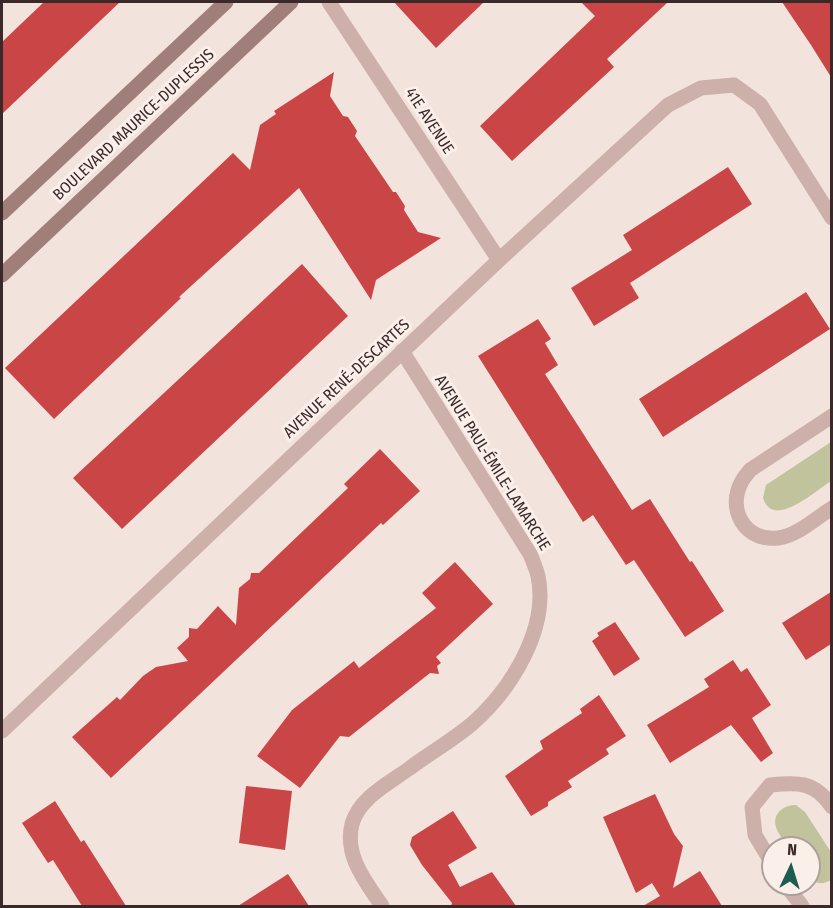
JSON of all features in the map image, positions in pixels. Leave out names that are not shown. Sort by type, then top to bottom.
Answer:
[{"type":"street","name":"BOULEVARD MAURICE-DUPLESSIS","points":[[2,213],[226,2]]},
{"type":"street","name":"BOULEVARD MAURICE-DUPLESSIS","points":[[2,275],[291,2]]},
{"type":"street","name":"41E AVENUE","points":[[329,2],[499,260]]},
{"type":"street","name":"AVENUE RENÉ-DESCARTES","points":[[2,731],[402,351],[668,105],[701,88],[734,85],[760,104],[831,218]]},
{"type":"street","name":"AVENUE PAUL-ÉMILE-LAMARCHE","points":[[382,906],[355,865],[351,844],[352,824],[363,803],[472,723],[498,697],[519,665],[536,627],[540,596],[538,574],[530,554],[402,351]]},
{"type":"street","points":[[831,416],[750,470],[741,481],[737,502],[741,523],[751,533],[777,538],[789,536],[831,508]]},
{"type":"street","points":[[761,845],[755,835],[752,807],[770,785],[798,782],[824,795],[831,807]]},
{"type":"green space","points":[[831,442],[831,481],[795,505],[776,510],[768,507],[763,498],[766,485]]},
{"type":"green space","points":[[796,805],[805,812],[821,836],[781,836],[775,822],[777,814],[787,806]]},
{"type":"green space","points":[[821,837],[831,852],[831,880],[821,883]]},
{"type":"building","points":[[44,2],[120,2],[2,114],[2,42]]},
{"type":"building","points":[[394,2],[484,2],[436,48]]},
{"type":"building","points":[[581,2],[668,2],[607,59],[614,67],[512,161],[480,126],[595,16]]},
{"type":"building","points":[[782,2],[831,2],[831,77],[811,45]]},
{"type":"building","points":[[334,72],[330,96],[343,116],[348,117],[357,131],[355,136],[393,192],[396,192],[418,232],[441,238],[376,280],[371,300],[299,188],[179,297],[181,298],[54,419],[5,368],[233,153],[250,170],[260,125],[276,114],[274,111]]},
{"type":"building","points":[[728,167],[752,204],[630,283],[639,298],[594,326],[571,288],[632,250],[623,235]]},
{"type":"building","points":[[302,264],[348,316],[122,529],[73,478]]},
{"type":"building","points":[[806,292],[830,329],[663,437],[639,399]]},
{"type":"building","points":[[538,319],[551,339],[545,343],[558,365],[545,374],[632,510],[650,499],[724,611],[685,637],[634,560],[626,565],[593,515],[583,522],[478,356]]},
{"type":"building","points":[[380,449],[420,491],[383,525],[381,523],[111,778],[72,737],[117,697],[120,700],[143,676],[156,667],[188,661],[177,648],[189,637],[189,628],[197,629],[218,606],[236,625],[239,588],[250,579],[251,573],[259,573],[348,488],[344,484]]},
{"type":"building","points":[[455,562],[493,604],[436,657],[441,663],[437,666],[439,674],[430,673],[349,737],[340,736],[300,788],[257,756],[292,710],[354,661],[359,668],[436,608],[422,593]]},
{"type":"building","points":[[831,592],[831,644],[806,660],[782,623]]},
{"type":"building","points":[[615,622],[640,659],[614,676],[592,641],[599,636],[597,633]]},
{"type":"building","points":[[733,660],[741,672],[747,668],[771,705],[752,718],[773,753],[761,762],[731,725],[670,763],[647,725],[709,687],[704,679]]},
{"type":"building","points":[[599,695],[626,736],[606,749],[609,754],[568,781],[572,787],[531,816],[505,776],[543,749],[540,741],[582,713],[580,709]]},
{"type":"building","points":[[246,786],[292,791],[285,850],[239,843]]},
{"type":"building","points":[[655,794],[674,834],[683,846],[673,888],[700,871],[722,906],[643,906],[660,896],[652,883],[636,893],[603,817]]},
{"type":"building","points":[[55,801],[81,842],[84,840],[126,906],[82,906],[53,860],[48,863],[22,823]]},
{"type":"building","points":[[453,811],[477,848],[448,865],[460,887],[492,872],[516,906],[451,906],[452,903],[422,865],[410,845],[412,837]]},
{"type":"building","points":[[288,874],[309,906],[238,906]]}]
